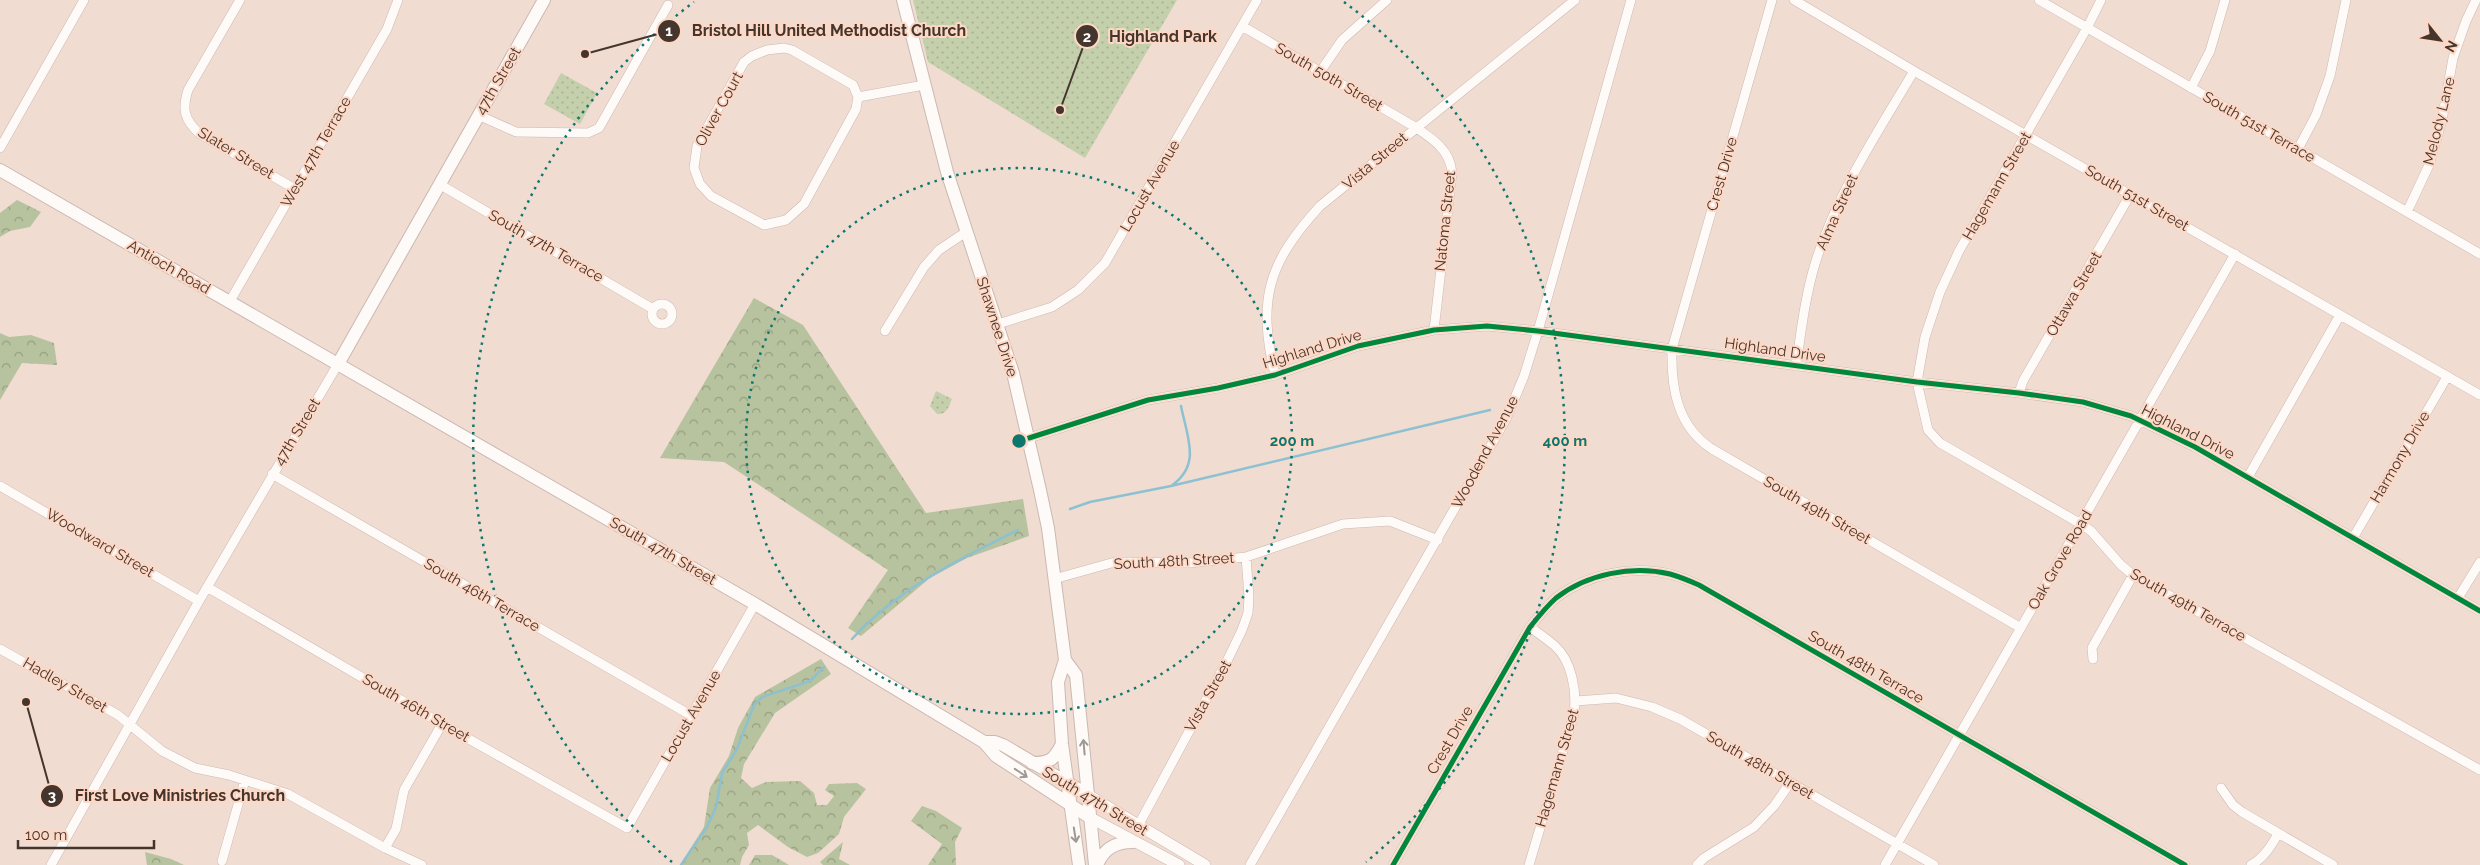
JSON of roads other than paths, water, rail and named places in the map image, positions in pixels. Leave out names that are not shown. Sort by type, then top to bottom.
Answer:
[{"type":"main road","name":"47th Street","points":[[338,364],[544,0]]},
{"type":"main road","name":"Shawnee Drive","points":[[903,0],[947,172],[998,324],[1029,438],[1048,528],[1065,660],[1058,682],[1062,744],[1079,865]]},
{"type":"main road","name":"Antioch Road","points":[[0,170],[338,364]]},
{"type":"main road","name":"South 47th Street","points":[[338,364],[755,604],[984,742],[996,756],[1089,817]]},
{"type":"main road","name":"Shawnee Drive","points":[[1065,660],[1076,675],[1089,817],[1096,865]]},
{"type":"main road","name":"South 47th Street","points":[[984,742],[995,742],[1088,796]]},
{"type":"main road","points":[[1031,763],[1045,763],[1056,756],[1062,744]]},
{"type":"main road","points":[[1096,865],[1109,848],[1119,843],[1133,842]]},
{"type":"street","points":[[0,148],[84,0]]},
{"type":"street","name":"Slater Street","points":[[240,0],[188,90],[183,104],[184,111],[189,124],[200,134],[295,189]]},
{"type":"street","name":"West 47th Terrace","points":[[230,302],[387,29],[398,0]]},
{"type":"street","name":"Locust Avenue","points":[[998,324],[1052,307],[1078,290],[1105,263],[1257,0]]},
{"type":"street","points":[[1320,72],[1342,40],[1387,0]]},
{"type":"street","name":"Vista Street","points":[[1275,374],[1267,339],[1267,300],[1278,264],[1296,232],[1320,206],[1575,0]]},
{"type":"street","name":"Woodend Avenue","points":[[1250,865],[1506,419],[1524,376],[1538,331],[1630,0]]},
{"type":"street","name":"Crest Drive","points":[[1672,349],[1772,0]]},
{"type":"street","name":"South 51st Street","points":[[1794,0],[1914,71],[2480,395]]},
{"type":"street","name":"South 51st Terrace","points":[[2039,0],[2480,254]]},
{"type":"street","name":"Hagemann Street","points":[[1917,382],[1925,337],[1940,292],[1959,251],[2088,28],[2101,0]]},
{"type":"street","points":[[2192,88],[2210,51],[2225,0]]},
{"type":"street","points":[[2298,150],[2316,115],[2330,76],[2346,0]]},
{"type":"street","name":"Melody Lane","points":[[2407,212],[2430,165],[2442,120],[2453,58],[2466,21],[2476,0]]},
{"type":"street","points":[[478,115],[516,132],[588,133],[599,128],[668,5]]},
{"type":"street","name":"South 50th Street","points":[[1242,26],[1416,127]]},
{"type":"street","name":"Oliver Court","points":[[776,48],[792,50],[853,85],[858,97],[856,109],[804,204],[786,220],[764,224],[711,196],[700,184],[694,168],[697,146],[744,62],[752,56],[776,48]]},
{"type":"street","name":"Alma Street","points":[[1796,366],[1804,309],[1813,273],[1835,211],[1855,169],[1914,71]]},
{"type":"street","points":[[858,97],[924,85]]},
{"type":"street","name":"Natoma Street","points":[[1416,127],[1434,140],[1451,163],[1452,173],[1434,330]]},
{"type":"street","name":"South 47th Terrace","points":[[439,184],[654,309]]},
{"type":"street","name":"Ottawa Street","points":[[2020,393],[2023,381],[2130,195]]},
{"type":"street","points":[[885,331],[924,267],[940,250],[966,232]]},
{"type":"street","name":"Oak Grove Road","points":[[1885,865],[2235,254]]},
{"type":"street","points":[[2248,477],[2340,315]]},
{"type":"street","name":"Highland Drive","points":[[1029,438],[1148,400],[1218,388],[1275,374],[1358,346],[1434,330],[1487,326],[1538,331],[1917,382],[2082,402],[2141,420],[2195,446],[2480,611]]},
{"type":"street","name":"South 49th Street","points":[[1672,349],[1671,377],[1677,403],[1687,426],[1702,442],[2021,628]]},
{"type":"street","name":"47th Street","points":[[51,865],[207,587],[338,364]]},
{"type":"street","name":"Harmony Drive","points":[[2353,538],[2447,377]]},
{"type":"street","name":"South 49th Terrace","points":[[1917,382],[1928,430],[1940,443],[2081,524],[2091,531],[2121,565],[2133,575],[2480,770]]},
{"type":"street","name":"South 46th Terrace","points":[[272,474],[692,716]]},
{"type":"street","name":"Woodward Street","points":[[0,486],[199,601]]},
{"type":"street","name":"South 48th Street","points":[[1054,580],[1115,562],[1189,563],[1246,558],[1343,524],[1390,521],[1438,540]]},
{"type":"street","name":"Vista Street","points":[[1138,826],[1242,630],[1248,613],[1249,597],[1246,558]]},
{"type":"street","points":[[2458,598],[2480,562]]},
{"type":"street","name":"South 48th Terrace","points":[[1530,626],[1557,598],[1586,581],[1616,572],[1645,570],[1671,574],[1699,585],[2185,865]]},
{"type":"street","points":[[2093,659],[2092,648],[2133,575]]},
{"type":"street","name":"South 46th Street","points":[[207,587],[442,724],[627,828]]},
{"type":"street","name":"Locust Avenue","points":[[627,828],[755,604]]},
{"type":"street","name":"Crest Drive","points":[[1393,865],[1530,626]]},
{"type":"street","name":"Hagemann Street","points":[[1529,865],[1574,714],[1576,701],[1571,672],[1557,647],[1530,626]]},
{"type":"street","name":"Hadley Street","points":[[0,648],[118,716],[162,751],[196,768],[245,780],[288,794],[385,848],[422,865]]},
{"type":"street","name":"South 48th Street","points":[[1576,701],[1616,698],[1652,707],[1680,719],[1934,865]]},
{"type":"street","points":[[385,848],[396,829],[404,790],[442,724]]},
{"type":"street","points":[[222,861],[245,780]]},
{"type":"street","points":[[1698,865],[1704,858],[1754,827],[1774,806],[1790,783]]},
{"type":"street","points":[[2221,788],[2233,805],[2242,812],[2333,865]]},
{"type":"street","name":"South 47th Street","points":[[1088,796],[1205,865]]},
{"type":"street","name":"South 47th Street","points":[[1089,817],[1179,865]]},
{"type":"street","points":[[2251,865],[2258,861],[2269,849],[2278,834]]},
{"type":"waterway","points":[[1070,509],[1090,502],[1171,486],[1181,478],[1189,460],[1190,450],[1181,406]]},
{"type":"waterway","points":[[1171,486],[1490,410]]},
{"type":"waterway","points":[[852,639],[888,605],[908,590],[951,564],[1018,530]]},
{"type":"waterway","points":[[681,865],[707,827],[716,807],[722,773],[737,749],[754,705],[762,697],[810,681],[824,667]]},
{"type":"place","name":"Bristol Hill United Methodist Church","points":[[585,54]]},
{"type":"place","name":"Highland Park","points":[[1060,110]]},
{"type":"place","name":"First Love Ministries Church","points":[[26,702]]}]
